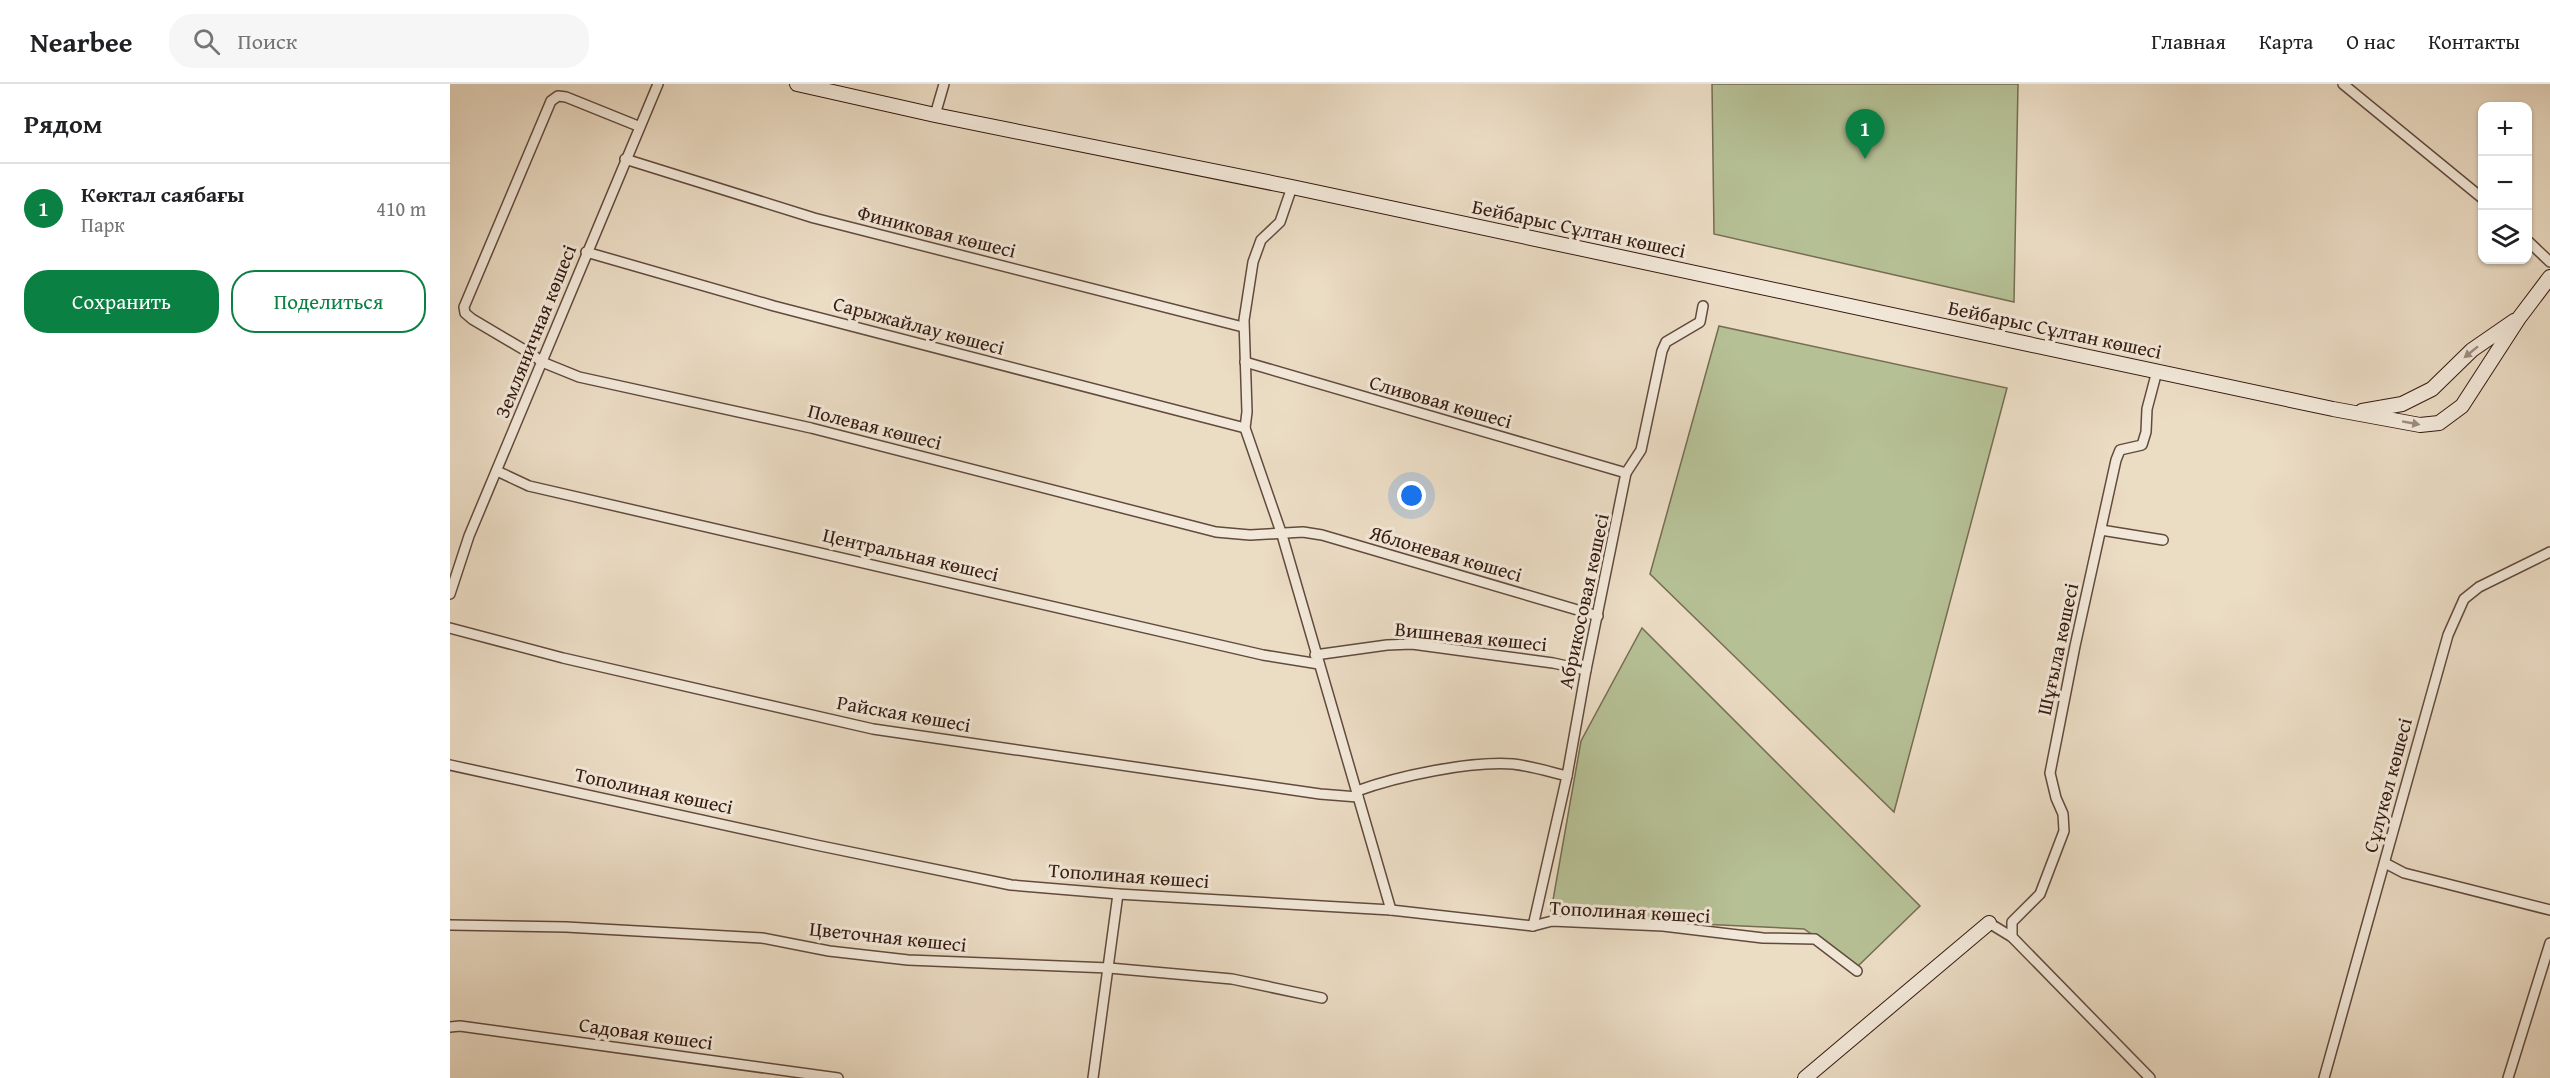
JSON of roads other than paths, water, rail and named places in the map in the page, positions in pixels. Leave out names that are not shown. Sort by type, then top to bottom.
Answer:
[{"type":"street","name":"Земляничная көшесі","points":[[450,594],[469,536],[638,126],[658,84]]},
{"type":"street","name":"Бейбарыс Сұлтан көшесі","points":[[797,84],[935,115],[1292,187],[2420,425],[2439,423],[2462,406],[2519,318]]},
{"type":"street","points":[[935,115],[944,84]]},
{"type":"street","points":[[2343,84],[2478,195]]},
{"type":"street","name":"Полевая көшесі","points":[[638,126],[566,97],[558,96],[551,101],[464,307],[465,313],[542,362],[579,377],[811,428],[1216,532],[1282,534]]},
{"type":"street","name":"Финиковая көшесі","points":[[625,159],[814,218],[1243,327]]},
{"type":"street","points":[[1292,187],[1280,222],[1261,240],[1253,262],[1243,327],[1247,412],[1245,428],[1282,534],[1391,910]]},
{"type":"street","points":[[2532,245],[2550,262]]},
{"type":"street","name":"Сарыжайлау көшесі","points":[[586,252],[774,306],[1245,428]]},
{"type":"street","points":[[2354,412],[2402,404],[2432,389],[2472,350],[2519,318],[2550,277]]},
{"type":"street","points":[[2534,298],[2550,294]]},
{"type":"street","name":"Абрикосовая көшесі","points":[[1533,926],[1568,776],[1586,670],[1626,473],[1641,450],[1666,342],[1700,322],[1703,306]]},
{"type":"street","name":"Сливовая көшесі","points":[[1245,362],[1626,473]]},
{"type":"street","name":"Шұғыла көшесі","points":[[2012,937],[2012,922],[2040,894],[2064,831],[2065,822],[2055,798],[2050,772],[2075,646],[2120,450],[2142,445],[2146,432],[2147,409],[2157,371]]},
{"type":"street","name":"Центральная көшесі","points":[[497,471],[529,486],[1263,655],[1317,659]]},
{"type":"street","points":[[2101,530],[2163,540]]},
{"type":"street","name":"Яблоневая көшесі","points":[[1282,534],[1303,532],[1322,535],[1598,616]]},
{"type":"street","name":"Сұлукөл көшесі","points":[[2324,1078],[2444,650],[2464,599],[2479,587],[2550,552]]},
{"type":"street","name":"Райская көшесі","points":[[450,628],[563,658],[873,729],[1320,794],[1357,794]]},
{"type":"street","name":"Вишневая көшесі","points":[[1317,659],[1387,645],[1412,644],[1553,663],[1586,670]]},
{"type":"street","points":[[1357,794],[1400,779],[1494,764],[1516,764],[1568,776]]},
{"type":"street","name":"Тополиная көшесі","points":[[450,765],[1011,885],[1118,894],[1391,910],[1533,926],[1552,921],[1663,926],[1763,938],[1815,939],[1857,971]]},
{"type":"street","points":[[2385,863],[2404,873],[2550,910]]},
{"type":"street","points":[[1093,1078],[1118,894]]},
{"type":"street","points":[[1805,1078],[1989,923],[2012,937],[2150,1078]]},
{"type":"street","name":"Цветочная көшесі","points":[[450,925],[566,927],[762,938],[829,951],[908,960],[1109,968],[1232,979],[1322,998]]},
{"type":"street","points":[[2508,1078],[2550,942]]},
{"type":"street","name":"Садовая көшесі","points":[[450,1026],[838,1078]]},
{"type":"place","name":"Көктал саябағы","points":[[1865,159]]}]
